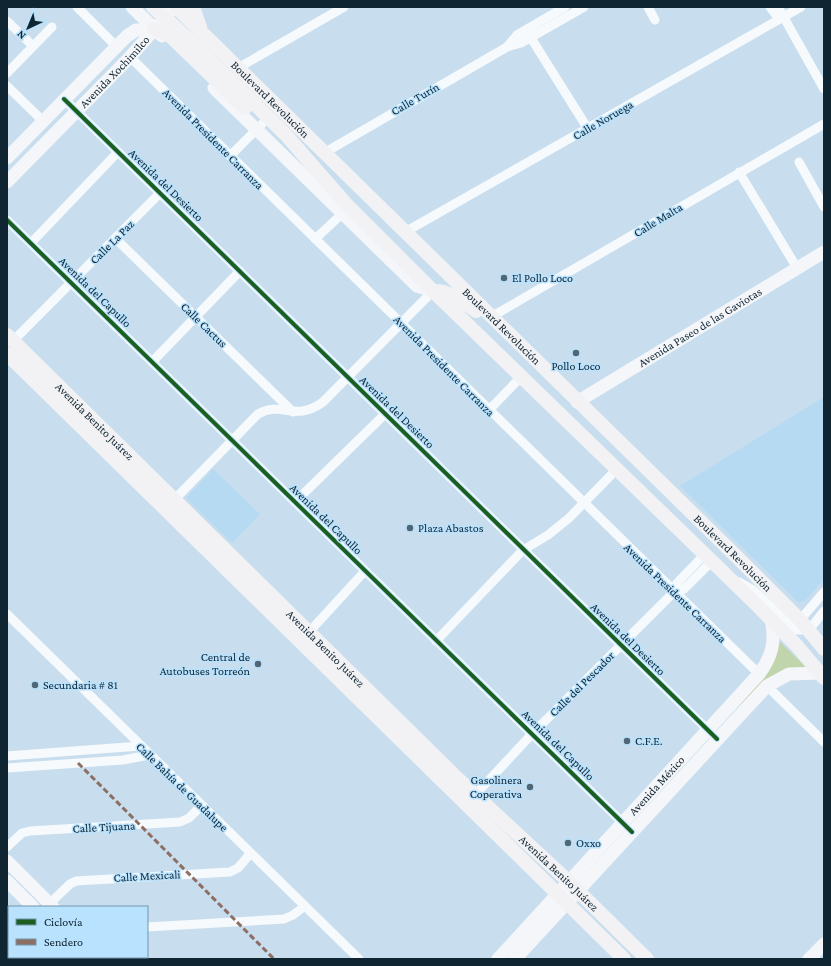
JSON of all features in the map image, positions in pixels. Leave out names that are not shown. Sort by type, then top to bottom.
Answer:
[{"type":"main road","points":[[153,7],[263,112],[317,169],[347,205],[433,291],[771,619],[822,676]]},
{"type":"main road","name":"Boulevard Revolución","points":[[175,7],[804,625],[824,649]]},
{"type":"main road","points":[[193,7],[195,19],[202,33]]},
{"type":"main road","points":[[154,29],[169,35],[260,127],[296,156],[317,169],[340,178],[372,200]]},
{"type":"main road","points":[[433,291],[444,292],[451,295],[478,312],[491,317]]},
{"type":"main road","name":"Avenida Benito Juárez","points":[[9,344],[117,453],[254,596],[624,959]]},
{"type":"main road","points":[[521,377],[534,382],[559,403],[568,405],[577,402]]},
{"type":"main road","name":"Avenida Benito Juárez","points":[[117,453],[174,500],[310,631],[457,778],[647,959]]},
{"type":"main road","points":[[254,596],[266,601],[294,627],[310,631],[304,646]]},
{"type":"main road","points":[[435,774],[443,772],[457,778]]},
{"type":"street","points":[[77,7],[116,46]]},
{"type":"street","points":[[132,7],[154,29]]},
{"type":"street","name":"Avenida Xochimilco","points":[[7,182],[130,57],[164,17],[175,7]]},
{"type":"street","points":[[238,68],[344,7]]},
{"type":"street","name":"Calle Turín","points":[[507,47],[517,35],[565,7]]},
{"type":"street","name":"Calle Turín","points":[[324,153],[507,47],[531,38],[584,7]]},
{"type":"street","points":[[648,7],[655,20]]},
{"type":"street","points":[[770,7],[781,18],[824,89]]},
{"type":"street","points":[[778,7],[781,18]]},
{"type":"street","name":"Calle Noruega","points":[[405,232],[801,7]]},
{"type":"street","points":[[7,21],[33,46]]},
{"type":"street","points":[[7,73],[52,27]]},
{"type":"street","name":"Avenida Xochimilco","points":[[7,158],[116,46],[136,30],[154,29]]},
{"type":"street","points":[[531,38],[588,129]]},
{"type":"street","name":"Avenida Presidente Carranza","points":[[130,57],[759,674]]},
{"type":"street","points":[[7,86],[43,121]]},
{"type":"street","name":"Avenida del Desierto","points":[[64,99],[717,739]]},
{"type":"street","name":"Calle Malta","points":[[491,317],[824,124]]},
{"type":"street","points":[[174,500],[258,414],[264,410],[279,409],[293,412],[312,410],[433,291],[418,286],[342,213],[260,127],[230,156]]},
{"type":"street","points":[[31,243],[118,152]]},
{"type":"street","points":[[799,162],[824,207]]},
{"type":"street","points":[[739,172],[797,268]]},
{"type":"street","name":"Calle La Paz","points":[[9,344],[160,193]]},
{"type":"street","points":[[315,239],[342,213]]},
{"type":"street","name":"Avenida del Capullo","points":[[7,220],[627,827]]},
{"type":"street","name":"Calle Cactus","points":[[116,238],[293,412]]},
{"type":"street","name":"Avenida Paseo de las Gaviotas","points":[[577,402],[824,252]]},
{"type":"street","points":[[152,362],[240,271]]},
{"type":"street","points":[[489,410],[521,377]]},
{"type":"street","points":[[295,502],[385,414]]},
{"type":"street","points":[[436,640],[523,550],[553,531],[616,470]]},
{"type":"street","name":"Calle del Pescador","points":[[475,795],[532,734],[674,592],[677,583],[708,558]]},
{"type":"street","points":[[310,631],[365,571]]},
{"type":"street","points":[[727,577],[753,590],[796,630],[824,611]]},
{"type":"street","points":[[804,625],[824,592]]},
{"type":"street","name":"Calle Bahía de Guadalupe","points":[[7,614],[201,806],[359,959]]},
{"type":"street","name":"Avenida México","points":[[514,959],[562,899],[627,827],[707,730],[759,674],[771,654],[774,631],[771,619]]},
{"type":"street","name":"Avenida México","points":[[627,827],[717,739],[766,686],[789,674],[822,676]]},
{"type":"street","points":[[766,686],[824,742]]},
{"type":"street","points":[[7,756],[140,746]]},
{"type":"street","points":[[7,768],[123,760],[149,755]]},
{"type":"street","name":"Calle Tijuana","points":[[7,847],[22,833],[30,831],[180,822],[190,818],[201,806]]},
{"type":"street","name":"Calle Mexicali","points":[[50,906],[70,884],[76,881],[230,872],[238,868],[250,854]]},
{"type":"street","points":[[7,861],[50,906]]},
{"type":"street","points":[[7,881],[32,906]]},
{"type":"street","name":"Avenida México","points":[[498,959],[562,899]]},
{"type":"street","points":[[148,927],[284,919],[293,915],[305,906]]},
{"type":"street","points":[[809,959],[824,944]]},
{"type":"shaded area","points":[[824,397],[824,579],[805,601],[798,602],[680,486]]},
{"type":"shaded area","points":[[213,469],[260,514],[232,543],[186,498]]},
{"type":"green space","points":[[779,641],[807,668],[739,706],[763,678]]},
{"type":"marked path","points":[[78,763],[274,959]]},
{"type":"cycle path","points":[[64,99],[717,739]]},
{"type":"cycle path","points":[[7,220],[632,832]]},
{"type":"place","name":"El Pollo Loco","points":[[504,278]]},
{"type":"place","name":"Pollo Loco","points":[[576,353]]},
{"type":"place","name":"Plaza Abastos","points":[[410,528]]},
{"type":"place","name":"Central de Autobuses Torreón","points":[[258,664]]},
{"type":"place","name":"Secundaria # 81","points":[[35,685]]},
{"type":"place","name":"C.F.E.","points":[[627,741]]},
{"type":"place","name":"Gasolinera Coperativa","points":[[530,787]]},
{"type":"place","name":"Oxxo","points":[[568,843]]}]
